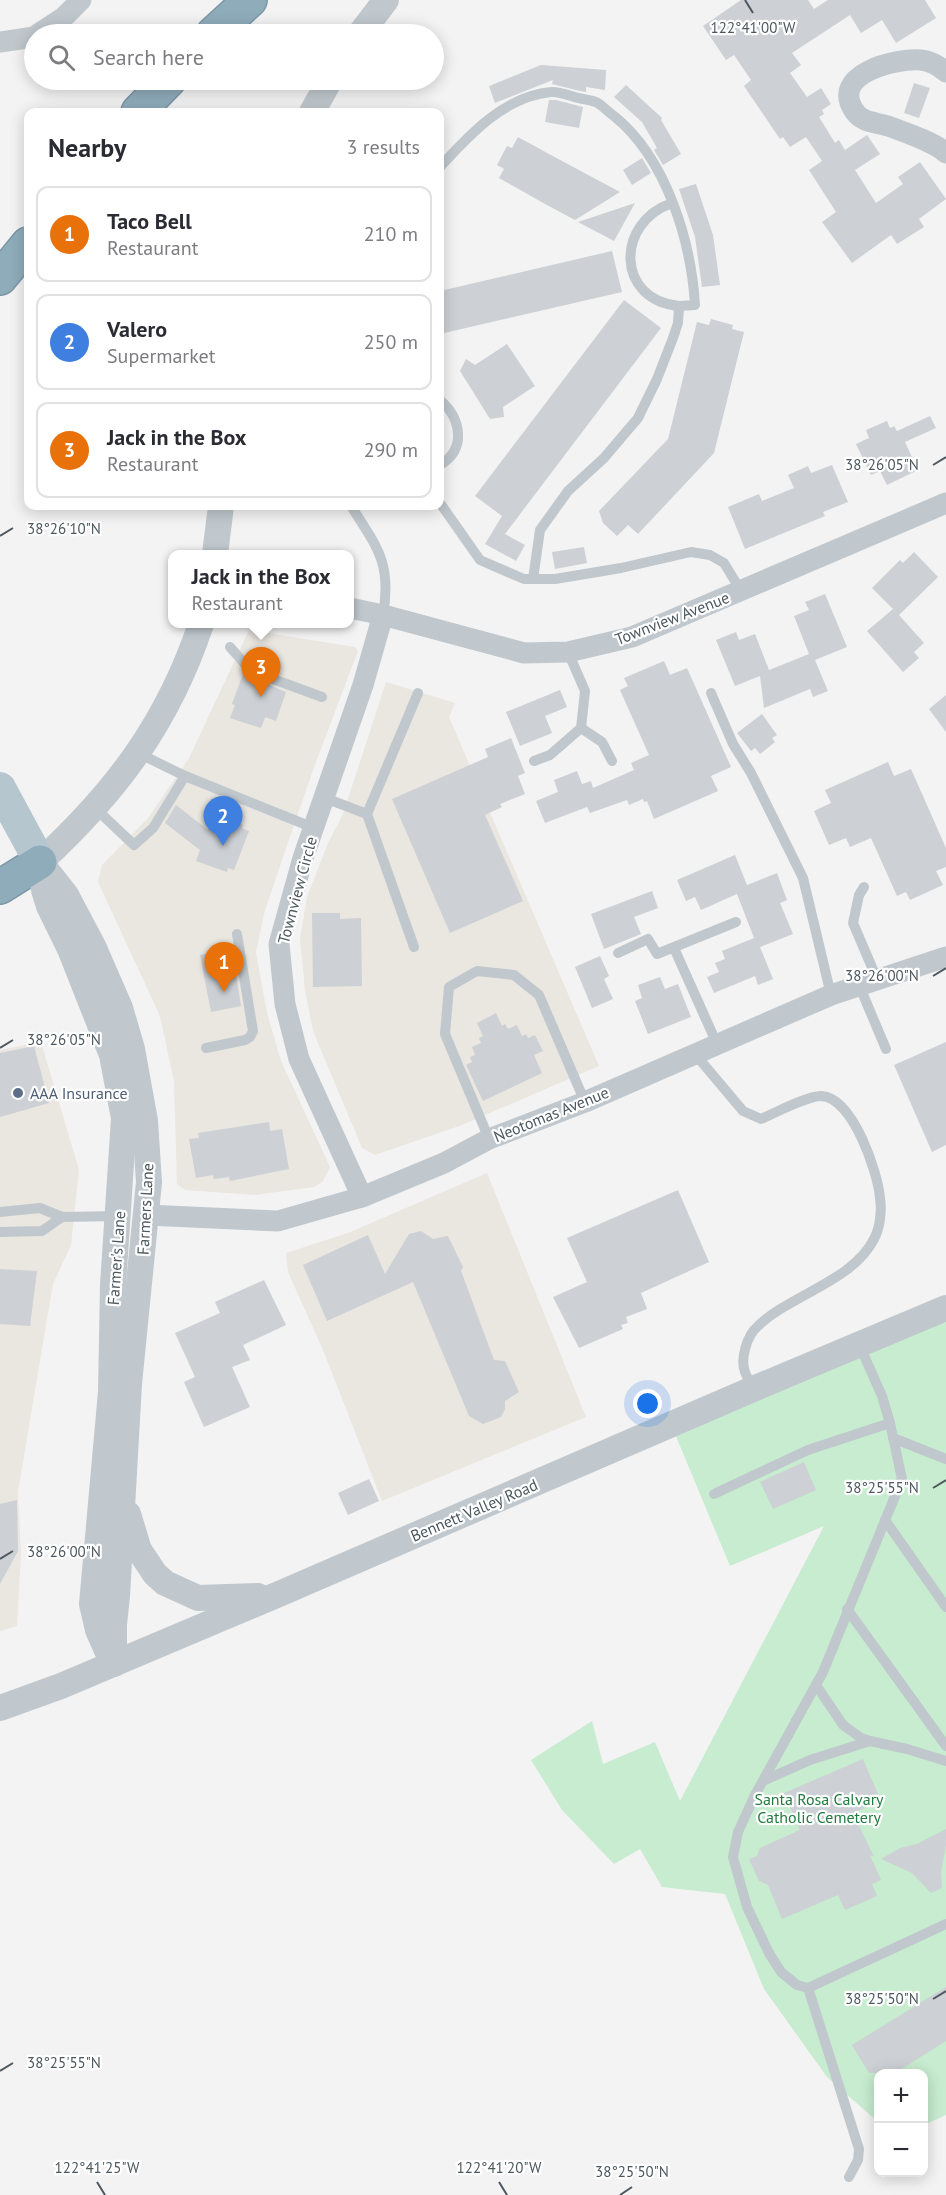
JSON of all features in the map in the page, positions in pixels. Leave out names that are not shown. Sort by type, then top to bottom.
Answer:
[{"type":"highway","points":[[224,24],[250,0]]},
{"type":"highway","points":[[142,108],[159,90]]},
{"type":"highway","points":[[0,278],[24,249]]},
{"type":"highway","points":[[0,887],[40,862]]},
{"type":"main road","name":"Farmers Lane","points":[[0,788],[40,862]]},
{"type":"street","points":[[54,24],[81,0]]},
{"type":"street","points":[[368,24],[386,0]]},
{"type":"street","points":[[1,46],[24,40]]},
{"type":"street","points":[[946,72],[936,64],[923,60],[887,64],[864,72],[852,86],[849,94],[850,103],[864,120],[885,125],[946,153]]},
{"type":"street","points":[[314,108],[324,90]]},
{"type":"street","name":"Townview Avenue","points":[[354,609],[524,653],[568,652],[632,637],[946,503]]},
{"type":"street","points":[[216,550],[221,510]]},
{"type":"street","name":"Townview Circle","points":[[362,1197],[299,1059],[285,1004],[279,944],[303,858],[363,685],[383,615]]},
{"type":"street","points":[[40,862],[95,808],[138,753],[177,686],[199,628]]},
{"type":"street","name":"Farmers Lane","points":[[40,862],[66,895],[98,956],[123,1018],[141,1086],[146,1121],[149,1182],[133,1215],[129,1384],[114,1624],[114,1664]]},
{"type":"street","name":"Neotomas Avenue","points":[[133,1215],[279,1221],[362,1197],[444,1163],[489,1139],[585,1102],[831,995],[946,957]]},
{"type":"street","name":"Farmer's Lane","points":[[114,1664],[98,1630],[92,1604],[111,1392],[114,1285],[133,1215]]},
{"type":"street","name":"Bennett Valley Road","points":[[0,1708],[114,1664],[946,1308]]},
{"type":"street","points":[[123,1498],[139,1550],[155,1574],[165,1583],[198,1598],[279,1594]]},
{"type":"lane","points":[[444,163],[466,139],[499,111],[531,97],[553,91],[597,103],[623,124],[646,151],[672,203],[687,247],[695,305],[679,306],[662,302],[639,285],[633,271],[630,256],[632,241],[639,227],[648,216],[672,203]]},
{"type":"lane","points":[[533,579],[540,530],[568,490],[604,458],[638,418],[673,338],[678,323],[679,306]]},
{"type":"lane","points":[[444,404],[455,418],[458,429],[454,452],[444,461]]},
{"type":"lane","points":[[444,509],[480,560],[524,579],[555,579],[621,568],[691,552],[710,555],[724,563],[741,591]]},
{"type":"lane","points":[[353,510],[380,553],[384,564],[387,592],[383,615]]},
{"type":"lane","points":[[231,647],[251,671],[322,697]]},
{"type":"lane","points":[[534,761],[550,754],[581,728],[585,691],[568,652]]},
{"type":"lane","points":[[414,947],[367,814],[418,693]]},
{"type":"lane","points":[[711,693],[733,744],[803,878],[831,995]]},
{"type":"lane","points":[[581,728],[602,742],[612,761]]},
{"type":"lane","points":[[138,753],[185,776],[314,828]]},
{"type":"lane","points":[[95,808],[134,845],[153,828],[185,776]]},
{"type":"lane","points":[[325,798],[367,814]]},
{"type":"lane","points":[[864,887],[859,894],[853,923],[886,1049]]},
{"type":"lane","points":[[618,953],[648,939],[657,954],[736,922]]},
{"type":"lane","points":[[206,1048],[245,1040],[253,1031],[237,934]]},
{"type":"lane","points":[[675,948],[717,1044]]},
{"type":"lane","points":[[489,1139],[446,1034],[449,987],[477,971],[514,975],[539,995],[585,1102]]},
{"type":"lane","points":[[695,1054],[743,1111],[761,1119],[795,1104],[822,1096],[836,1102],[850,1117],[868,1153],[878,1182],[881,1201],[879,1222],[874,1239],[860,1258],[839,1275],[756,1326],[745,1348],[744,1370],[753,1389]]},
{"type":"lane","points":[[0,1212],[39,1208],[62,1217],[133,1215]]},
{"type":"lane","points":[[0,1232],[42,1231],[62,1217]]},
{"type":"lane","points":[[858,1344],[882,1396],[902,1479],[816,1684],[738,1832],[733,1857],[747,1907],[769,1953],[781,1972],[797,1985],[808,1988],[946,1924]]},
{"type":"lane","points":[[714,1494],[808,1450],[890,1423]]},
{"type":"lane","points":[[893,1438],[946,1459]]},
{"type":"lane","points":[[885,1520],[946,1607]]},
{"type":"lane","points":[[848,1609],[946,1746]]},
{"type":"lane","points":[[816,1684],[843,1725],[861,1738],[946,1761]]},
{"type":"lane","points":[[763,1781],[810,1760],[870,1742]]},
{"type":"lane","points":[[808,1988],[859,2149],[858,2160],[849,2177]]},
{"type":"shaded area","points":[[249,630],[355,647],[358,651],[313,770],[265,910],[256,952],[267,1013],[281,1061],[330,1167],[323,1181],[314,1187],[255,1195],[185,1190],[177,1184],[174,1081],[160,1016],[98,882],[102,865],[149,817],[189,758]]},
{"type":"shaded area","points":[[386,682],[455,703],[449,717],[599,1066],[462,1125],[375,1155],[362,1148],[313,1031],[305,990],[300,939],[307,897],[328,843],[343,814]]},
{"type":"shaded area","points":[[41,1042],[79,1170],[71,1245],[53,1284],[18,1492],[21,1555],[17,1626],[0,1631],[0,1050]]},
{"type":"shaded area","points":[[487,1173],[586,1417],[382,1501],[323,1350],[288,1272],[286,1253],[348,1233]]},
{"type":"green space","name":"Santa Rosa Calvary Catholic Cemetery","points":[[946,1318],[946,2115],[928,2123],[928,2069],[874,2069],[874,2118],[827,2077],[764,1989],[725,1894],[662,1887],[640,1849],[614,1864],[562,1810],[531,1760],[592,1721],[603,1764],[655,1742],[680,1801],[824,1526],[730,1566],[675,1434]]},
{"type":"building","points":[[741,0],[808,0],[814,9],[828,0],[925,0],[936,18],[896,43],[882,20],[861,33],[850,15],[792,53],[801,65],[790,73],[807,97],[821,88],[831,104],[822,110],[824,114],[819,117],[835,143],[839,140],[845,150],[867,135],[880,154],[855,170],[876,203],[903,184],[898,177],[920,162],[946,199],[919,219],[924,227],[897,244],[891,235],[852,263],[822,222],[836,212],[809,170],[822,161],[806,137],[790,147],[783,137],[780,139],[744,86],[751,80],[734,55],[726,60],[703,26]]},
{"type":"building","points":[[541,65],[606,70],[605,90],[586,87],[586,92],[580,91],[552,84],[553,80],[495,103],[489,86]]},
{"type":"building","points":[[914,83],[930,88],[919,118],[904,113]]},
{"type":"building","points":[[626,85],[662,118],[661,120],[681,154],[663,165],[654,150],[657,148],[642,122],[614,97]]},
{"type":"building","points":[[549,100],[583,107],[579,128],[545,122]]},
{"type":"building","points":[[518,137],[620,192],[575,220],[545,204],[499,178],[504,169],[497,165],[507,146],[512,148]]},
{"type":"building","points":[[642,158],[651,173],[632,185],[623,170]]},
{"type":"building","points":[[696,184],[713,235],[720,285],[702,287],[695,237],[679,189]]},
{"type":"building","points":[[635,203],[614,241],[578,222]]},
{"type":"building","points":[[612,251],[622,292],[444,333],[444,290]]},
{"type":"building","points":[[624,300],[661,328],[505,534],[525,545],[516,561],[485,544],[502,516],[475,496]]},
{"type":"building","points":[[711,319],[733,325],[732,329],[744,332],[714,453],[638,534],[628,525],[617,536],[603,523],[599,511],[668,439],[697,322],[709,325]]},
{"type":"building","points":[[507,344],[535,386],[503,407],[504,417],[490,419],[460,371],[466,359],[475,365]]},
{"type":"building","points":[[930,416],[936,428],[905,442],[918,470],[887,485],[880,471],[871,475],[856,444],[869,438],[866,430],[887,421],[890,428],[894,426],[897,431]]},
{"type":"building","points":[[832,465],[848,502],[823,512],[825,516],[745,549],[728,507],[759,494],[762,501],[794,488],[788,475],[808,466],[811,473]]},
{"type":"building","points":[[584,547],[587,563],[555,569],[552,552]]},
{"type":"building","points":[[914,552],[938,577],[899,615],[924,643],[914,652],[919,658],[903,672],[867,631],[893,609],[872,588],[900,560],[903,563]]},
{"type":"building","points":[[825,594],[847,647],[815,660],[828,691],[813,697],[810,689],[764,708],[760,676],[735,686],[716,640],[736,632],[739,640],[755,634],[769,670],[809,654],[794,616],[809,610],[805,602]]},
{"type":"building","points":[[664,661],[670,675],[687,668],[731,767],[711,776],[718,791],[654,819],[647,801],[644,802],[643,799],[629,805],[627,800],[590,813],[587,807],[545,823],[536,801],[558,792],[554,780],[577,771],[582,784],[591,781],[593,788],[634,770],[631,763],[649,755],[620,690],[628,686],[624,678]]},
{"type":"building","points":[[243,674],[286,692],[276,721],[265,717],[261,728],[230,718],[235,705],[232,704]]},
{"type":"building","points":[[560,690],[567,707],[545,716],[552,733],[520,746],[506,712]]},
{"type":"building","points":[[946,695],[946,732],[929,709]]},
{"type":"building","points":[[762,714],[777,735],[772,738],[775,742],[760,754],[755,748],[751,751],[737,733]]},
{"type":"building","points":[[511,738],[525,773],[518,776],[525,794],[500,804],[502,807],[485,815],[523,901],[450,933],[392,799],[488,757],[485,749]]},
{"type":"building","points":[[888,762],[894,776],[911,769],[946,848],[946,867],[936,871],[943,885],[910,900],[906,892],[897,896],[871,838],[850,847],[846,838],[829,845],[814,811],[831,803],[825,790]]},
{"type":"building","points":[[176,805],[208,830],[213,815],[243,825],[242,828],[249,831],[234,870],[228,868],[227,872],[196,861],[200,850],[165,823]]},
{"type":"building","points":[[735,855],[747,885],[777,873],[787,900],[780,903],[793,934],[760,947],[773,979],[758,985],[755,976],[714,993],[707,977],[719,972],[715,963],[725,959],[722,951],[754,938],[737,894],[701,910],[695,897],[686,901],[677,880]]},
{"type":"building","points":[[652,891],[658,908],[634,917],[641,934],[604,949],[591,914]]},
{"type":"building","points":[[312,913],[340,913],[340,919],[361,918],[362,986],[313,987]]},
{"type":"building","points":[[232,949],[241,1006],[211,1012],[200,955]]},
{"type":"building","points":[[600,956],[609,976],[604,979],[613,999],[592,1008],[575,967]]},
{"type":"building","points":[[660,977],[665,989],[678,984],[691,1017],[648,1034],[635,1001],[642,998],[638,985]]},
{"type":"building","points":[[496,1013],[502,1026],[505,1024],[508,1029],[517,1025],[522,1036],[526,1034],[528,1038],[535,1035],[543,1051],[534,1055],[542,1073],[483,1101],[466,1065],[472,1062],[470,1057],[475,1055],[472,1047],[481,1043],[479,1038],[483,1036],[477,1023]]},
{"type":"building","points":[[946,1042],[946,1145],[932,1152],[894,1065]]},
{"type":"building","points":[[34,1046],[49,1103],[0,1117],[0,1053]]},
{"type":"building","points":[[269,1122],[270,1131],[282,1129],[289,1169],[230,1181],[229,1177],[214,1179],[213,1175],[196,1178],[189,1139],[199,1138],[198,1133]]},
{"type":"building","points":[[678,1190],[709,1262],[641,1293],[647,1309],[626,1317],[628,1323],[621,1325],[623,1329],[579,1348],[553,1297],[587,1282],[567,1238]]},
{"type":"building","points":[[421,1231],[433,1239],[448,1236],[463,1267],[461,1271],[494,1360],[505,1361],[519,1392],[505,1401],[505,1409],[501,1417],[483,1424],[469,1416],[413,1282],[327,1321],[303,1265],[368,1235],[385,1274],[409,1234]]},
{"type":"building","points":[[0,1269],[37,1271],[30,1326],[0,1324]]},
{"type":"building","points":[[264,1280],[286,1325],[243,1345],[250,1360],[232,1367],[250,1407],[204,1427],[184,1382],[195,1377],[175,1333],[220,1313],[215,1302]]},
{"type":"building","points":[[804,1462],[816,1490],[773,1509],[760,1482]]},
{"type":"building","points":[[369,1479],[379,1501],[348,1515],[338,1493]]},
{"type":"building","points":[[17,1500],[18,1551],[0,1584],[0,1504]]},
{"type":"building","points":[[863,1759],[881,1801],[853,1813],[874,1857],[870,1855],[881,1880],[872,1884],[877,1896],[845,1910],[838,1895],[782,1919],[768,1885],[759,1881],[749,1859],[757,1856],[760,1848],[800,1830],[784,1793]]},
{"type":"building","points":[[946,1829],[946,1845],[941,1872],[942,1888],[931,1893],[912,1873],[881,1859],[900,1848],[917,1844]]},
{"type":"building","points":[[946,1987],[946,2041],[901,2069],[874,2069],[874,2073],[869,2073],[852,2045]]},
{"type":"place","name":"Jack in the Box","points":[[261,697]]},
{"type":"place","name":"Valero","points":[[223,846]]},
{"type":"place","name":"Taco Bell","points":[[224,992]]},
{"type":"place","name":"AAA Insurance","points":[[18,1093]]}]
